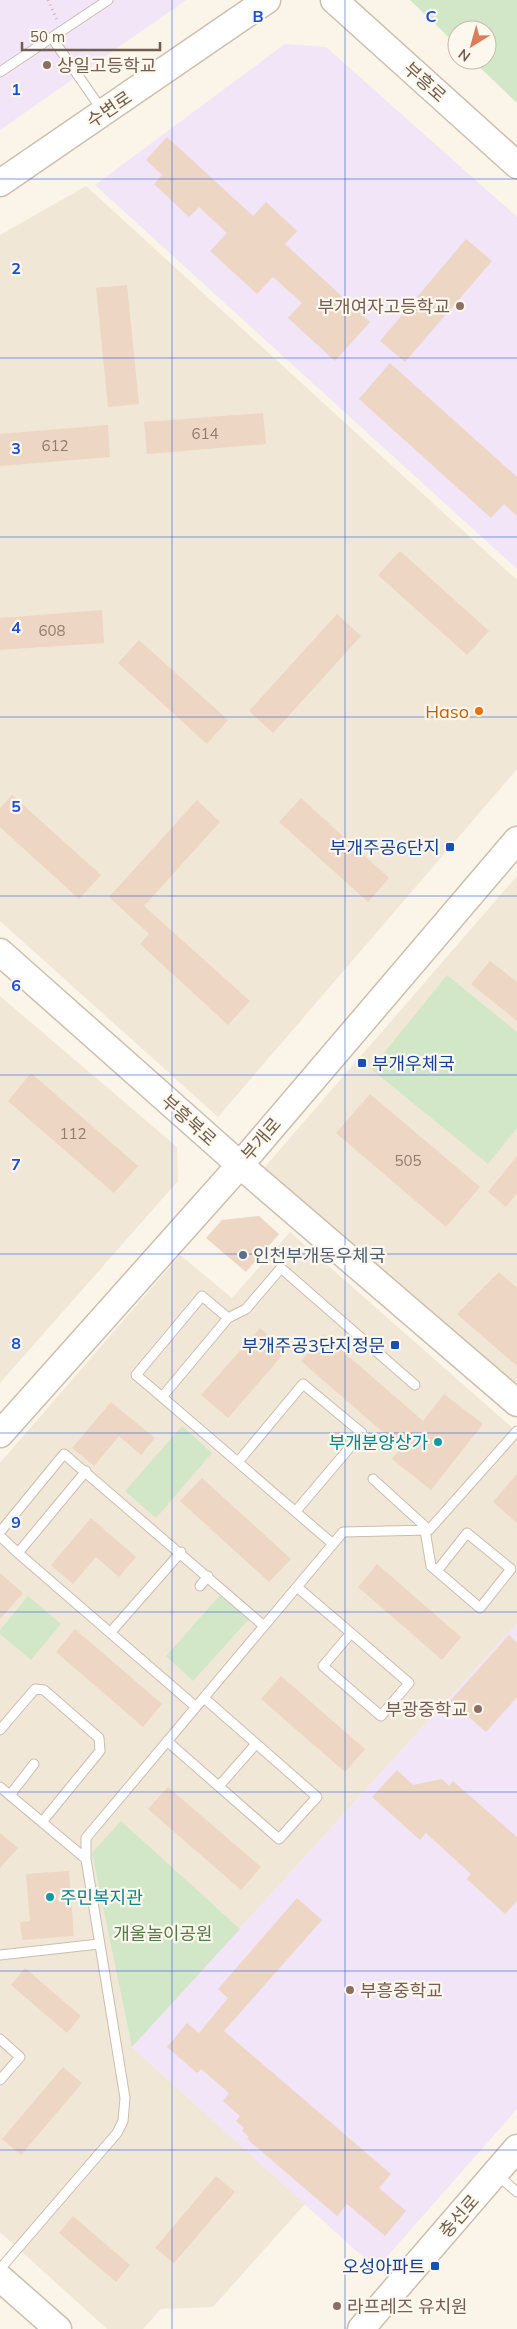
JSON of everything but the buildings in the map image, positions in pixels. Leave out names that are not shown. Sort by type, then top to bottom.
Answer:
[{"type":"street","name":"수변로","points":[[0,183],[267,0]]},
{"type":"street","name":"부흥로","points":[[334,0],[517,164]]},
{"type":"street","name":"부개로","points":[[0,1434],[240,1164],[517,840]]},
{"type":"street","name":"부흥북로","points":[[0,952],[240,1164],[517,1403]]},
{"type":"street","name":"충선로","points":[[361,2329],[517,2148]]},
{"type":"street","points":[[1,2279],[58,2329]]},
{"type":"lane","points":[[0,72],[108,0]]},
{"type":"lane","points":[[52,38],[104,112]]},
{"type":"lane","points":[[162,1397],[228,1318],[246,1309],[281,1268],[414,1385]]},
{"type":"lane","points":[[228,1318],[202,1296],[136,1375],[333,1544]]},
{"type":"lane","points":[[238,1462],[303,1384],[362,1433],[296,1511]]},
{"type":"lane","points":[[1,2279],[117,2133],[123,2122],[124,2098],[86,1859],[86,1838],[343,1532],[427,1530],[517,1431]]},
{"type":"lane","points":[[196,1707],[18,1554],[0,1534],[64,1454],[181,1552],[264,1626]]},
{"type":"lane","points":[[18,1554],[86,1471]]},
{"type":"lane","points":[[373,1479],[427,1530],[431,1566],[480,1608],[514,1569],[467,1533],[436,1570]]},
{"type":"lane","points":[[110,1634],[181,1552]]},
{"type":"lane","points":[[200,1586],[208,1576]]},
{"type":"lane","points":[[297,1587],[351,1633],[409,1683],[381,1716],[323,1666],[351,1633]]},
{"type":"lane","points":[[0,1730],[35,1689],[44,1690],[99,1738],[100,1752],[42,1822]]},
{"type":"lane","points":[[168,1741],[279,1839],[317,1797],[204,1698]]},
{"type":"lane","points":[[219,1786],[256,1744]]},
{"type":"lane","points":[[10,1795],[34,1764]]},
{"type":"lane","points":[[0,1786],[86,1859]]},
{"type":"lane","points":[[0,1953],[99,1944]]},
{"type":"lane","points":[[0,2039],[20,2056],[0,2080]]},
{"type":"lane","points":[[495,2173],[517,2192]]},
{"type":"path","points":[[48,0],[62,31]]},
{"type":"shaded area","name":"상일고등학교","points":[[0,0],[186,0],[0,130]]},
{"type":"shaded area","points":[[285,44],[326,47],[517,217],[517,569],[95,185]]},
{"type":"shaded area","points":[[86,186],[517,580],[517,769],[218,1117],[0,921],[0,235]]},
{"type":"shaded area","points":[[517,876],[517,1389],[263,1169]]},
{"type":"shaded area","points":[[0,996],[177,1147],[178,1181],[0,1383]]},
{"type":"shaded area","points":[[290,1232],[517,1432],[517,1623],[132,2047],[305,2204],[213,2307],[161,2309],[143,2329],[107,2329],[0,2232],[0,1463],[180,1255],[232,1298]]},
{"type":"shaded area","name":"부흥중학교","points":[[517,1623],[517,2109],[376,2269],[132,2047]]},
{"type":"green space","points":[[410,0],[517,0],[517,103],[482,70],[497,70],[497,20],[447,20],[447,35]]},
{"type":"green space","points":[[447,975],[517,1032],[517,1128],[488,1164],[371,1069]]},
{"type":"green space","points":[[182,1426],[212,1453],[156,1518],[125,1491]]},
{"type":"green space","points":[[222,1593],[250,1618],[193,1681],[166,1656]]},
{"type":"green space","points":[[28,1596],[61,1624],[31,1660],[0,1634],[0,1630]]},
{"type":"green space","name":"개울놀이공원","points":[[121,1821],[240,1929],[132,2047],[92,1853]]},
{"type":"place","name":"상일고등학교","points":[[47,65]]},
{"type":"place","name":"부개여자고등학교","points":[[460,306]]},
{"type":"place","name":"Haso","points":[[479,711]]},
{"type":"place","name":"부개주공6단지","points":[[450,847]]},
{"type":"place","name":"부개우체국","points":[[362,1063]]},
{"type":"place","name":"인천부개동우체국","points":[[243,1255]]},
{"type":"place","name":"부개주공3단지정문","points":[[395,1345]]},
{"type":"place","name":"부개분양상가","points":[[438,1442]]},
{"type":"place","name":"부광중학교","points":[[478,1709]]},
{"type":"place","name":"주민복지관","points":[[50,1897]]},
{"type":"place","name":"부흥중학교","points":[[350,1990]]},
{"type":"place","name":"오성아파트","points":[[435,2266]]},
{"type":"place","name":"라프레즈 유치원","points":[[337,2306]]}]
